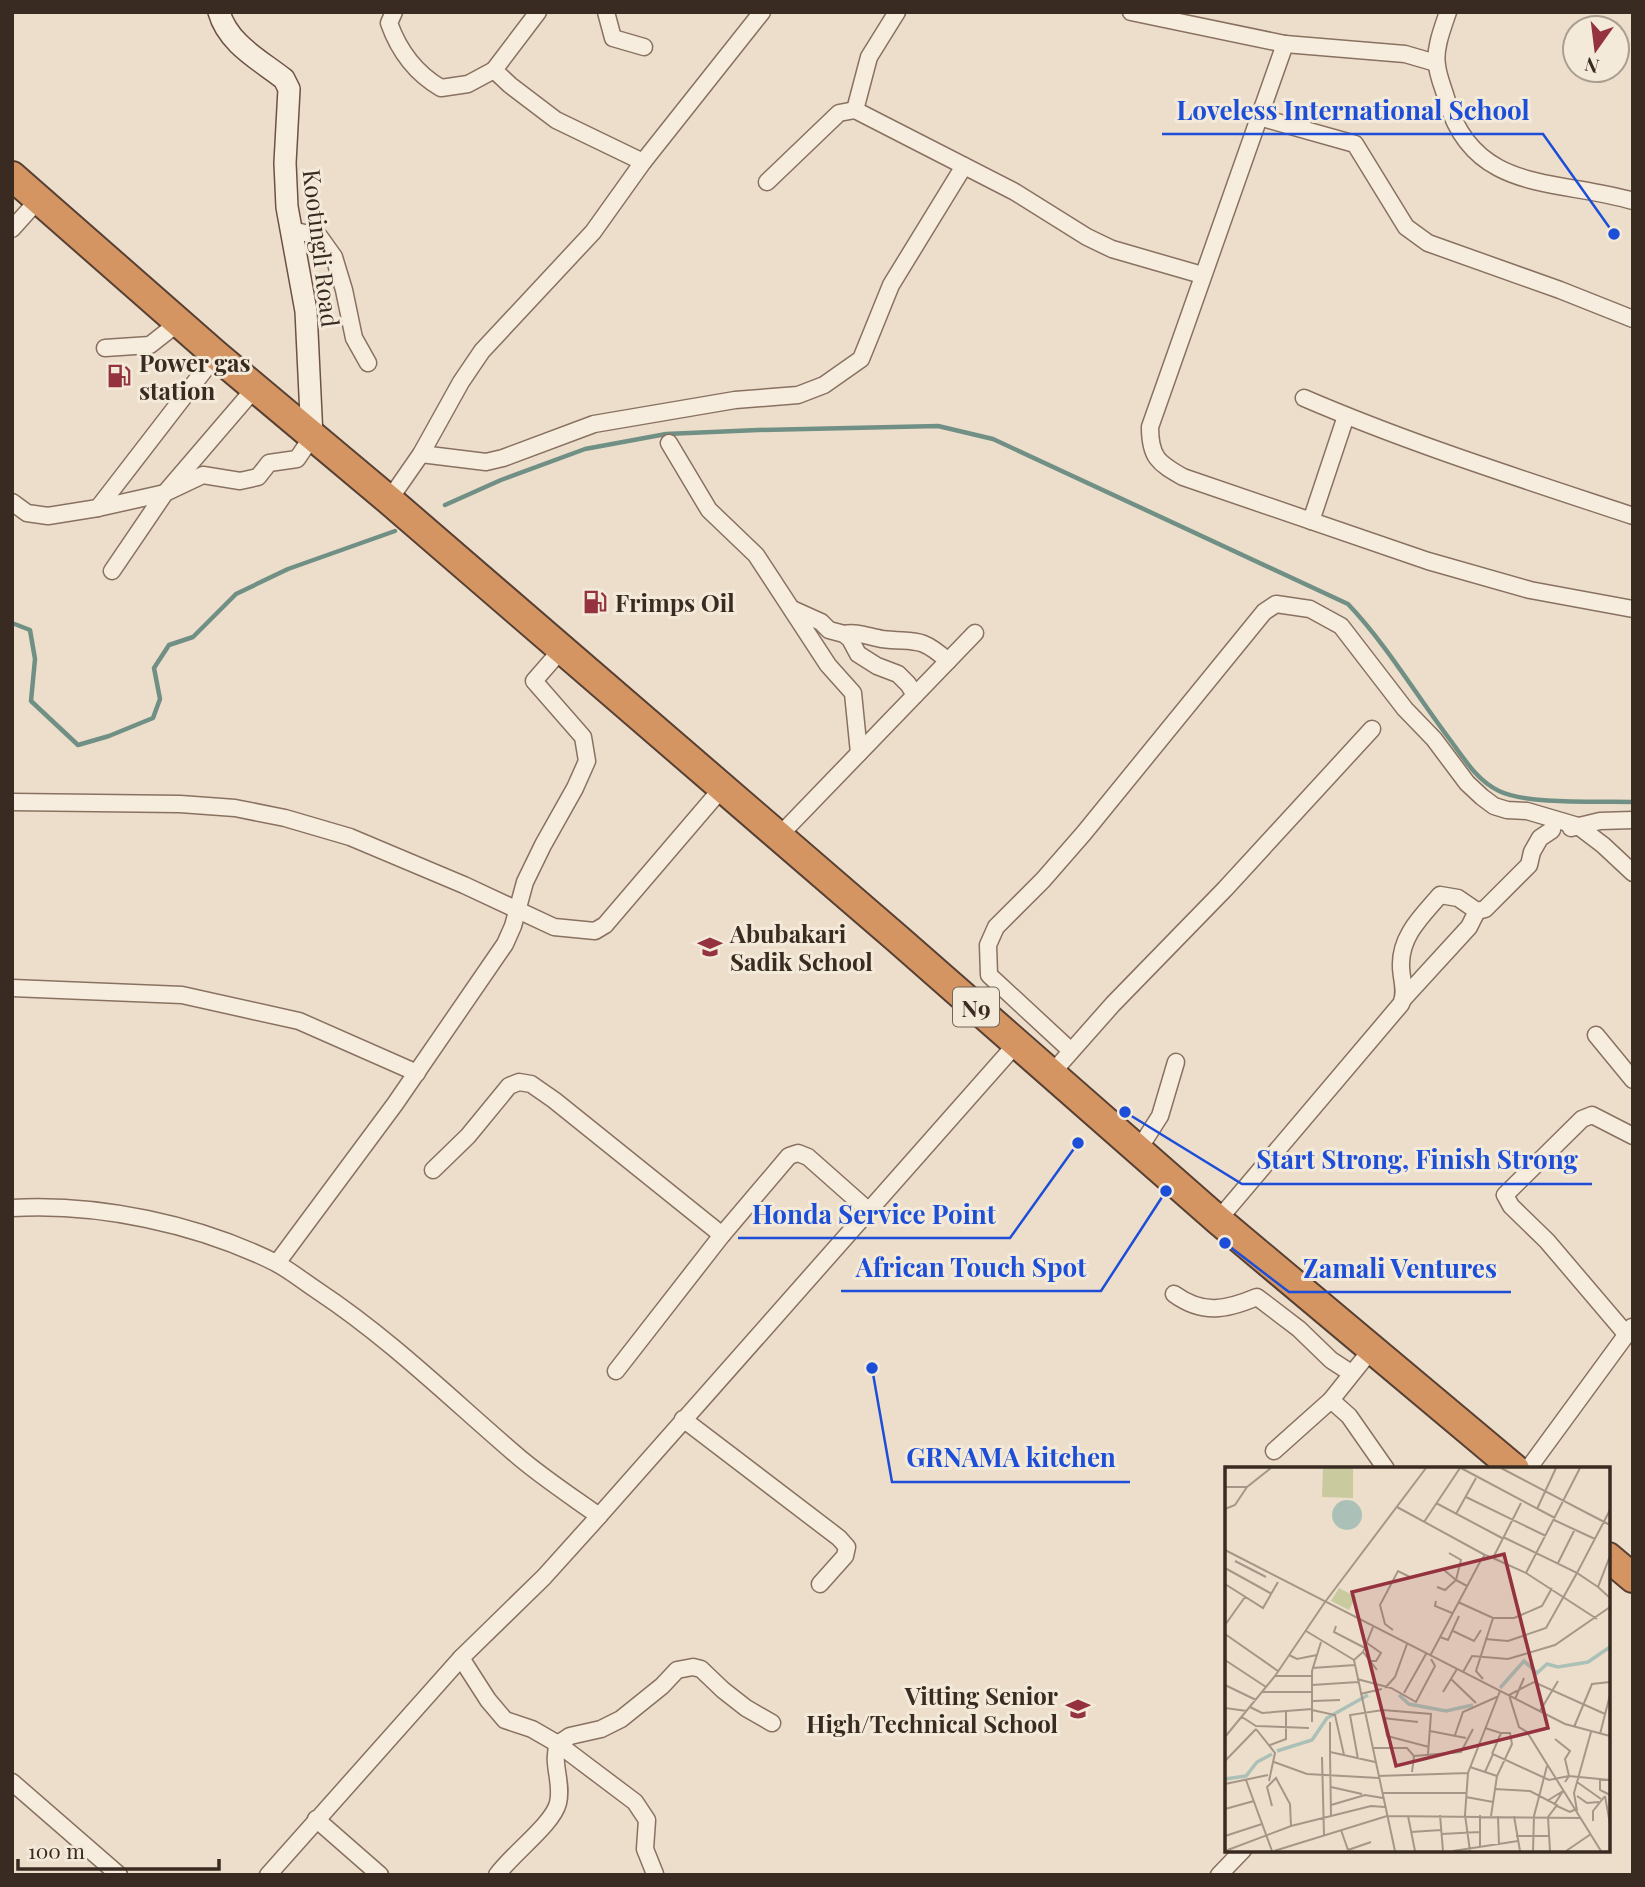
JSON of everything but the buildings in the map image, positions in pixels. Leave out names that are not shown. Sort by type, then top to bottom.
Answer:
[{"type":"highway","name":"N9","points":[[12,176],[178,323],[397,507],[779,836],[1218,1220],[1513,1467]]},
{"type":"highway","points":[[1610,1538],[1633,1555]]},
{"type":"highway","points":[[1610,1559],[1633,1578]]},
{"type":"street","name":"Kootingli Road","points":[[219,12],[225,29],[234,40],[284,79],[289,89],[285,163],[291,230],[306,311],[312,437]]},
{"type":"street","points":[[394,12],[389,23],[397,46],[423,77],[441,89],[468,84],[495,70],[538,12]]},
{"type":"street","points":[[606,12],[613,38],[644,47]]},
{"type":"street","points":[[397,507],[421,454],[461,382],[482,351],[580,248],[643,162],[762,12]]},
{"type":"street","points":[[855,110],[869,57],[897,12]]},
{"type":"street","points":[[1131,12],[1285,44],[1405,54],[1436,63]]},
{"type":"street","points":[[1448,12],[1436,63],[1450,112],[1465,140],[1485,161],[1511,175],[1560,188],[1633,201]]},
{"type":"street","points":[[1285,44],[1150,428],[1150,447],[1161,465],[1183,477],[1428,561],[1530,590],[1633,609]]},
{"type":"street","points":[[495,70],[555,120],[643,162]]},
{"type":"street","points":[[766,181],[839,113],[855,110],[1015,192],[1087,237],[1112,249],[1202,275]]},
{"type":"street","points":[[1259,117],[1355,144],[1406,227],[1428,243],[1633,319]]},
{"type":"street","points":[[421,454],[486,461],[503,458],[594,424],[735,400],[798,395],[824,385],[861,359],[891,285],[964,166]]},
{"type":"street","points":[[12,229],[39,199]]},
{"type":"street","points":[[291,230],[318,236],[334,257],[354,338],[368,363]]},
{"type":"street","points":[[105,348],[150,345],[178,323]]},
{"type":"street","points":[[99,508],[216,355]]},
{"type":"street","points":[[113,571],[164,493],[255,388]]},
{"type":"street","points":[[1304,398],[1485,467],[1633,516]]},
{"type":"street","points":[[1311,521],[1346,416]]},
{"type":"street","points":[[12,502],[27,513],[48,516],[164,493],[203,475],[240,481],[258,477],[270,463],[297,459],[312,437]]},
{"type":"street","points":[[669,443],[709,510],[756,555],[828,665],[853,694],[859,753]]},
{"type":"street","points":[[1070,1051],[989,975],[988,945],[996,927],[1043,880],[1084,833],[1264,612],[1276,604],[1310,609],[1341,626],[1467,783],[1494,806],[1527,811],[1578,826],[1631,869]]},
{"type":"street","points":[[792,609],[821,622],[829,630],[844,634],[858,654],[877,666],[898,674],[915,695]]},
{"type":"street","points":[[844,634],[851,632],[883,639],[913,639],[934,648],[948,661]]},
{"type":"street","points":[[779,836],[975,633]]},
{"type":"street","points":[[276,1263],[417,1073],[505,944],[525,882],[587,761],[583,737],[534,681],[561,650]]},
{"type":"street","points":[[1052,1073],[1372,729]]},
{"type":"street","points":[[12,802],[180,804],[236,808],[285,818],[350,837],[554,926],[595,931],[605,925],[723,788]]},
{"type":"street","points":[[1527,811],[1541,827],[1552,830],[1600,821],[1633,820]]},
{"type":"street","points":[[1404,998],[1401,953],[1404,942],[1412,928],[1440,895],[1458,898],[1477,911],[1485,909],[1528,865],[1540,838],[1552,830]]},
{"type":"street","points":[[1218,1220],[1396,1011],[1404,998],[1469,927],[1477,911]]},
{"type":"street","points":[[12,988],[182,995],[299,1021],[417,1073]]},
{"type":"street","points":[[1596,1035],[1633,1080]]},
{"type":"street","points":[[268,1875],[461,1658],[544,1577],[599,1516],[1017,1043]]},
{"type":"street","points":[[1139,1149],[1160,1116],[1176,1062]]},
{"type":"street","points":[[433,1170],[468,1136],[509,1086],[519,1082],[531,1084],[722,1235]]},
{"type":"street","points":[[1529,1467],[1630,1331],[1511,1206],[1505,1195],[1582,1119],[1592,1115],[1633,1136]]},
{"type":"street","points":[[616,1371],[722,1235],[789,1156],[798,1153],[808,1157],[869,1211]]},
{"type":"street","points":[[12,1208],[63,1206],[109,1212],[202,1234],[276,1263],[346,1310],[395,1348],[517,1456],[599,1516]]},
{"type":"street","points":[[1174,1294],[1188,1304],[1204,1308],[1236,1306],[1257,1297],[1299,1329],[1331,1360],[1351,1373]]},
{"type":"street","points":[[1274,1451],[1331,1400],[1371,1350]]},
{"type":"street","points":[[1331,1400],[1356,1424],[1385,1467]]},
{"type":"street","points":[[683,1419],[839,1538],[847,1547],[845,1556],[820,1584]]},
{"type":"street","points":[[461,1658],[488,1700],[505,1720],[532,1729],[558,1744],[635,1802],[647,1820],[645,1849],[655,1874]]},
{"type":"street","points":[[498,1875],[506,1863],[554,1816],[560,1782],[554,1756],[558,1744],[570,1736],[601,1729],[621,1718],[662,1686],[677,1670],[693,1667],[701,1669],[730,1696],[772,1723]]},
{"type":"street","points":[[12,1782],[119,1875]]},
{"type":"street","points":[[316,1819],[380,1875]]},
{"type":"street","points":[[1219,1875],[1241,1852]]},
{"type":"waterway","points":[[445,505],[501,480],[585,449],[666,434],[938,426],[993,439],[1348,604],[1388,652],[1470,767],[1483,781],[1499,791],[1545,800],[1633,802]]},
{"type":"waterway","points":[[12,623],[30,630],[35,659],[31,701],[78,745],[153,718],[160,699],[154,668],[169,645],[193,637],[236,594],[288,569],[395,531]]},
{"type":"place","name":"Loveless International School","points":[[1614,234]]},
{"type":"place","name":"Power gas station","points":[[119,376]]},
{"type":"place","name":"Frimps Oil","points":[[595,602]]},
{"type":"place","name":"Abubakari Sadik School","points":[[710,947]]},
{"type":"place","name":"Start Strong, Finish Strong","points":[[1125,1112]]},
{"type":"place","name":"Honda Service Point","points":[[1078,1143]]},
{"type":"place","name":"African Touch Spot","points":[[1166,1191]]},
{"type":"place","name":"Zamali Ventures","points":[[1225,1243]]},
{"type":"place","name":"GRNAMA kitchen","points":[[872,1368]]},
{"type":"place","name":"Vitting Senior High/Technical School","points":[[1078,1709]]}]
